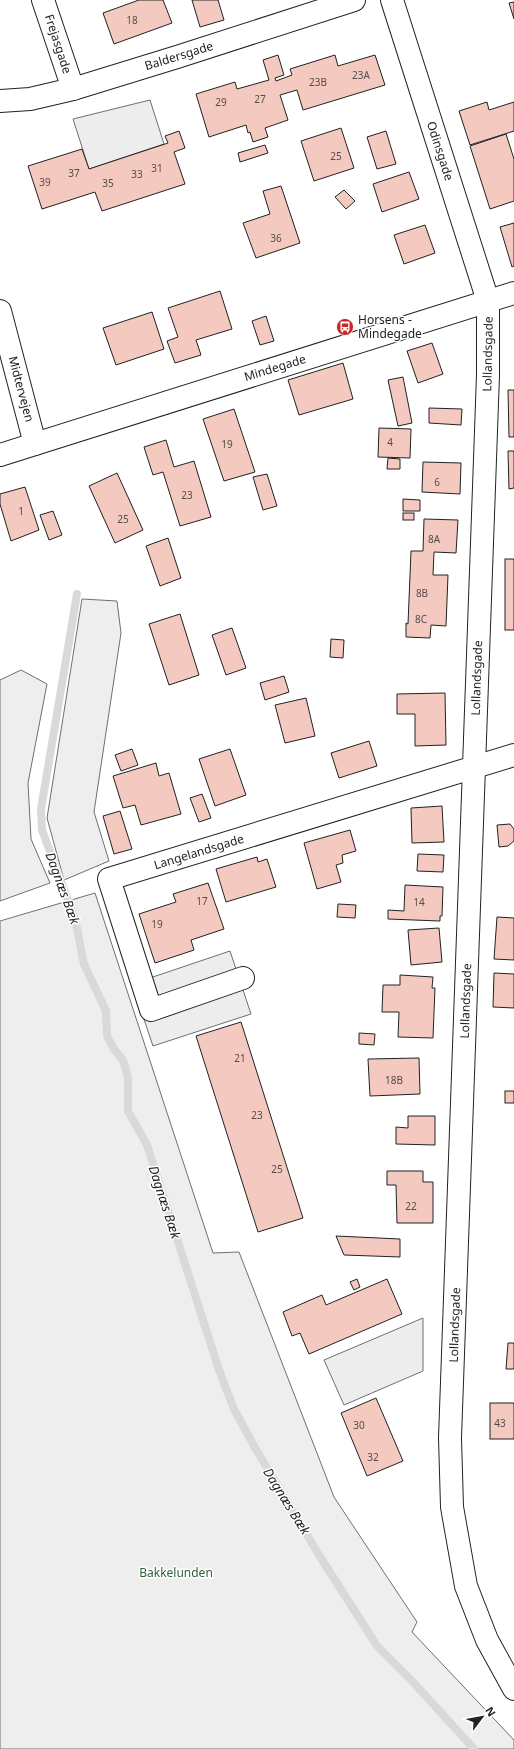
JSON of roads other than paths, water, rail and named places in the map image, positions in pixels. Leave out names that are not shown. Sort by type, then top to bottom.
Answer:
[{"type":"street","name":"Frejasgade","points":[[43,0],[72,88]]},
{"type":"street","name":"Baldersgade","points":[[0,101],[30,99],[72,88],[177,57],[354,0]]},
{"type":"street","name":"Odinsgade","points":[[392,0],[488,301]]},
{"type":"street","name":"Mindegade","points":[[0,455],[514,293]]},
{"type":"street","name":"Lollandsgade","points":[[488,301],[488,375],[450,1438],[452,1508],[466,1586],[487,1640],[514,1689]]},
{"type":"street","name":"Midtervejen","points":[[0,312],[35,444]]},
{"type":"street","name":"Langelandsgade","points":[[243,978],[151,1010],[109,879],[514,755]]},
{"type":"waterway","name":"Dagnæs Bæk","points":[[77,594],[41,809],[42,830],[75,919],[84,964],[106,1011],[107,1036],[114,1049],[123,1060],[128,1077],[128,1111],[147,1145],[219,1370],[234,1409],[254,1446],[319,1555],[377,1646],[414,1683],[474,1749]]},
{"type":"place","name":"Horsens - Mindegade","points":[[345,327]]},
{"type":"park label","name":"Bakkelunden","points":[[176,1573]]}]
